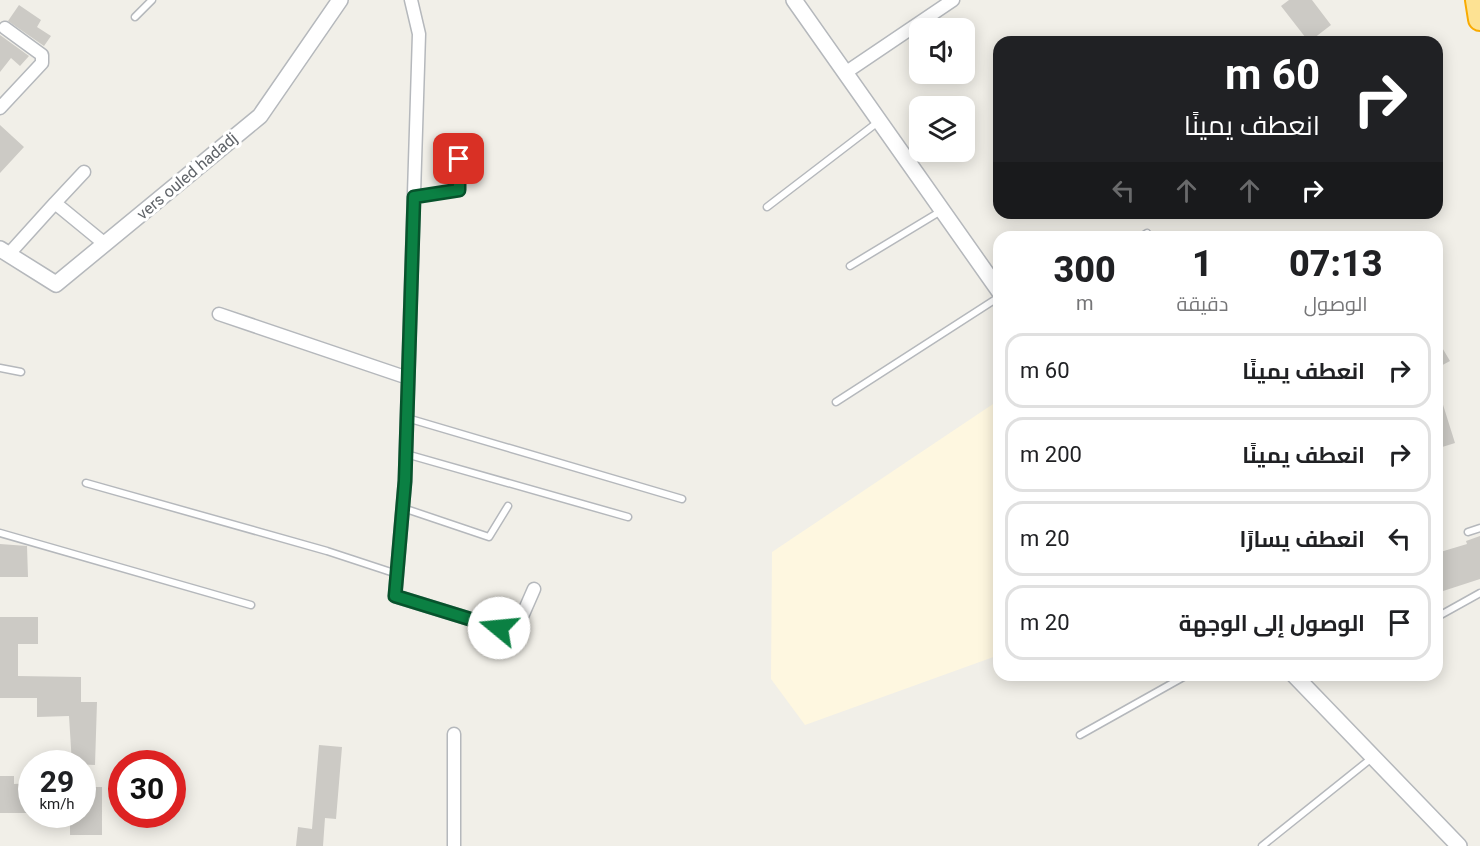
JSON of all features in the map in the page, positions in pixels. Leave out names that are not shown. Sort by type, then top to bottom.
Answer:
[{"type":"highway","points":[[1477,0],[1480,19]]},
{"type":"street","name":"vers ouled hadadj","points":[[4,252],[56,284],[260,116],[340,0]]},
{"type":"street","points":[[411,0],[419,34],[406,454],[395,596],[499,628],[520,621],[534,589]]},
{"type":"street","points":[[845,73],[953,0]]},
{"type":"street","points":[[800,2],[845,73],[993,283]]},
{"type":"street","points":[[0,108],[42,63],[42,56],[5,28]]},
{"type":"street","points":[[4,252],[84,172]]},
{"type":"street","points":[[55,203],[105,244]]},
{"type":"street","points":[[219,314],[408,378]]},
{"type":"street","points":[[1300,681],[1459,846]]},
{"type":"street","points":[[454,734],[454,846]]},
{"type":"lane","points":[[135,17],[152,0]]},
{"type":"lane","points":[[767,207],[879,121]]},
{"type":"lane","points":[[414,197],[459,190],[459,159]]},
{"type":"lane","points":[[850,266],[942,211]]},
{"type":"lane","points":[[836,402],[993,301]]},
{"type":"lane","points":[[0,368],[21,372]]},
{"type":"lane","points":[[407,418],[682,499]]},
{"type":"lane","points":[[406,454],[628,517]]},
{"type":"lane","points":[[86,483],[327,551],[397,574]]},
{"type":"lane","points":[[403,508],[489,537],[508,506]]},
{"type":"lane","points":[[1468,532],[1480,528]]},
{"type":"lane","points":[[0,533],[251,605]]},
{"type":"lane","points":[[1443,614],[1480,593]]},
{"type":"lane","points":[[1080,735],[1176,681]]},
{"type":"lane","points":[[1262,846],[1373,757]]},
{"type":"shaded area","points":[[993,404],[993,657],[805,725],[771,679],[772,552]]},
{"type":"building","points":[[1289,0],[1312,0],[1331,25],[1317,36],[1304,36],[1281,6]]},
{"type":"building","points":[[19,5],[41,20],[37,27],[51,36],[44,46],[8,21]]},
{"type":"building","points":[[0,35],[29,56],[20,66],[11,58],[0,72]]},
{"type":"building","points":[[0,125],[24,147],[0,173]]},
{"type":"building","points":[[1443,349],[1450,361],[1443,365]]},
{"type":"building","points":[[1443,405],[1455,443],[1443,447]]},
{"type":"building","points":[[1480,536],[1480,579],[1443,591],[1443,551],[1467,544],[1466,541]]},
{"type":"building","points":[[0,544],[27,546],[28,577],[0,577]]},
{"type":"building","points":[[0,617],[38,617],[38,644],[18,644],[18,676],[81,677],[81,702],[97,702],[95,750],[71,750],[69,716],[37,717],[37,698],[0,698]]},
{"type":"building","points":[[319,745],[342,747],[336,819],[325,818],[323,846],[296,846],[298,827],[312,829]]},
{"type":"building","points":[[0,776],[14,776],[14,784],[18,784],[18,813],[0,813]]},
{"type":"building","points":[[96,787],[102,787],[102,835],[70,835],[70,828],[96,828]]},
{"type":"route","points":[[459,159],[459,190],[414,197],[405,481],[395,596],[499,628]]}]
